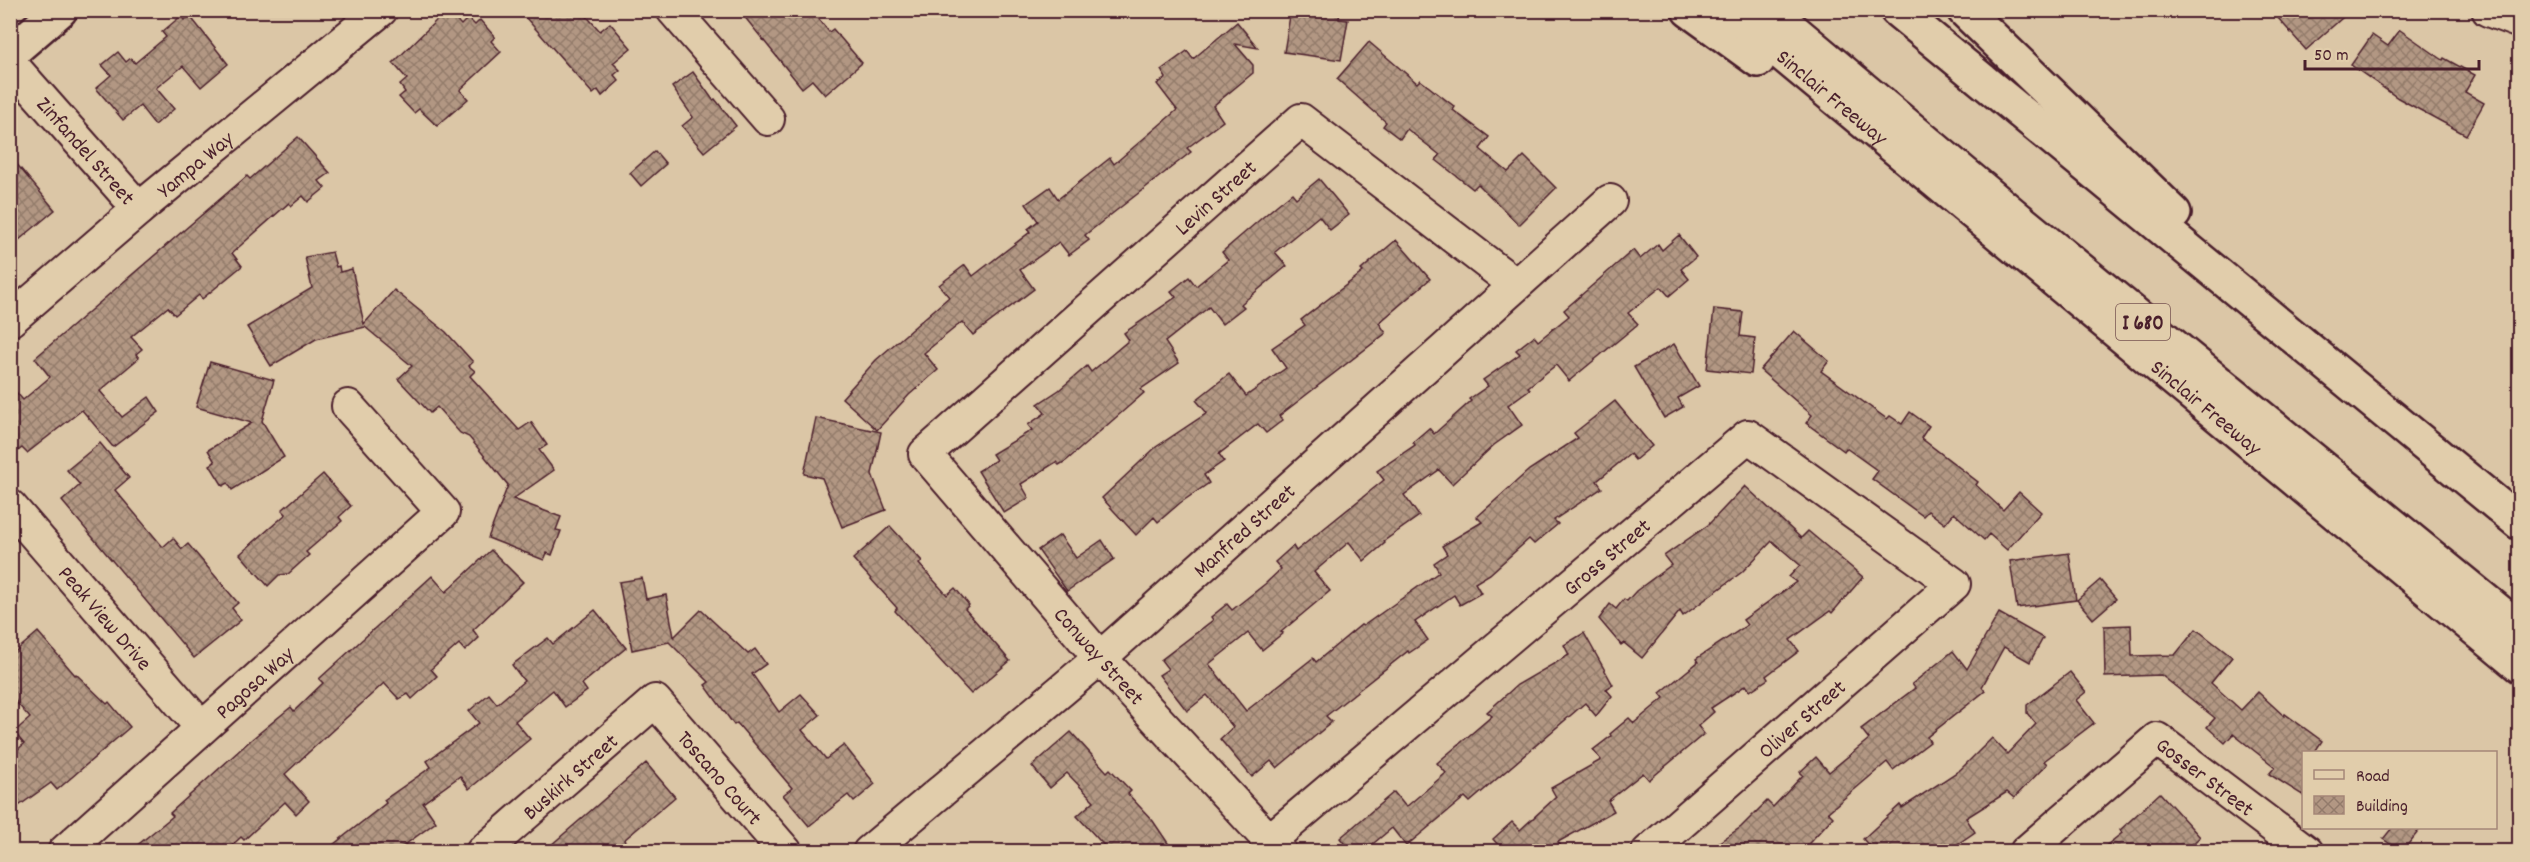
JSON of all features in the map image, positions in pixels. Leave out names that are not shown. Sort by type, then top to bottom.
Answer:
[{"type":"main road","points":[[10,52],[60,10]]},
{"type":"main road","points":[[1689,10],[2019,250]]},
{"type":"main road","name":"Sinclair Freeway","points":[[1729,10],[2520,666]]},
{"type":"main road","name":"I 680","points":[[1769,10],[2017,218],[2520,629]]},
{"type":"main road","points":[[1897,10],[2223,276],[2520,524]]},
{"type":"main road","points":[[1964,10],[2169,206],[2223,276]]},
{"type":"street","name":"Yampa Way","points":[[10,320],[139,209],[381,10]]},
{"type":"street","points":[[673,10],[768,119]]},
{"type":"street","points":[[2488,10],[2520,22]]},
{"type":"street","name":"Zinfandel Street","points":[[10,63],[139,209]]},
{"type":"street","name":"Levin Street","points":[[925,454],[1301,120],[1516,285]]},
{"type":"street","name":"Manfred Street","points":[[869,852],[1100,658],[1610,201]]},
{"type":"street","name":"Pagosa Way","points":[[64,852],[443,512],[348,406]]},
{"type":"street","name":"Gross Street","points":[[1275,846],[1748,436],[1954,584]]},
{"type":"street","name":"Conway Street","points":[[925,454],[1100,658],[1275,846]]},
{"type":"street","name":"Peak View Drive","points":[[10,506],[202,728]]},
{"type":"street","name":"Oliver Street","points":[[1648,852],[1954,584]]},
{"type":"street","name":"Buskirk Street","points":[[482,852],[656,701]]},
{"type":"street","name":"Toscano Court","points":[[656,701],[786,852]]},
{"type":"street","name":"Gosser Street","points":[[2026,852],[2157,739],[2307,852]]},
{"type":"building","points":[[447,10],[461,25],[468,18],[475,25],[480,20],[495,37],[491,41],[501,52],[460,90],[468,99],[437,126],[419,109],[414,113],[399,97],[405,92],[400,85],[407,79],[393,63]]},
{"type":"building","points":[[519,10],[581,10],[600,31],[610,23],[631,48],[613,63],[620,70],[614,75],[619,81],[602,96],[598,90],[593,94]]},
{"type":"building","points":[[739,10],[812,10],[829,32],[833,29],[862,63],[825,95],[812,80],[802,88]]},
{"type":"building","points":[[1291,10],[1340,10],[1339,19],[1348,20],[1341,60],[1284,52]]},
{"type":"building","points":[[2271,10],[2351,10],[2306,50]]},
{"type":"building","points":[[181,16],[184,20],[190,16],[228,64],[201,87],[183,66],[156,88],[174,109],[155,125],[140,106],[123,120],[96,88],[111,75],[102,65],[118,52],[126,62],[131,58],[135,63],[166,37],[162,32]]},
{"type":"building","points":[[1237,22],[1258,48],[1235,44],[1253,65],[1253,73],[1213,106],[1223,121],[1187,148],[1191,152],[1085,235],[1089,240],[1069,255],[1059,242],[1020,270],[1034,289],[973,335],[962,322],[924,353],[938,370],[909,395],[877,430],[842,398],[876,360],[949,297],[939,285],[965,265],[973,276],[1030,232],[1028,229],[1038,221],[1026,204],[1050,187],[1058,199],[1110,158],[1114,164],[1177,110],[1157,84],[1166,78],[1161,70],[1187,51],[1193,59]]},
{"type":"building","points":[[2400,30],[2443,60],[2444,58],[2475,75],[2465,92],[2484,103],[2466,135],[2398,98],[2351,65],[2372,35],[2388,46]]},
{"type":"building","points":[[1369,42],[1417,83],[1420,80],[1455,107],[1453,110],[1489,137],[1480,149],[1508,172],[1524,156],[1556,188],[1519,225],[1478,184],[1473,189],[1436,160],[1440,155],[1407,129],[1400,139],[1383,126],[1386,122],[1337,79]]},
{"type":"building","points":[[693,72],[736,126],[704,152],[682,126],[693,117],[672,87]]},
{"type":"building","points":[[298,137],[330,173],[319,181],[325,188],[308,202],[303,196],[291,206],[289,203],[232,253],[242,266],[202,299],[199,295],[175,315],[168,307],[131,337],[142,349],[136,354],[139,358],[100,391],[122,417],[149,397],[159,412],[113,447],[82,410],[27,453],[22,448],[10,457],[10,385],[23,400],[50,377],[35,358],[247,176],[250,179]]},
{"type":"building","points":[[655,151],[666,164],[641,186],[630,173]]},
{"type":"building","points":[[10,156],[55,210],[19,240],[10,230]]},
{"type":"building","points":[[1319,179],[1349,215],[1330,230],[1319,216],[1275,252],[1287,266],[1241,304],[1244,307],[1222,324],[1209,307],[1165,342],[1179,363],[1141,389],[1144,393],[1066,461],[1059,465],[1056,462],[1021,484],[1029,498],[1004,513],[978,471],[996,460],[992,454],[1032,430],[1028,425],[1045,413],[1038,404],[1059,390],[1087,366],[1091,372],[1129,340],[1124,333],[1176,297],[1171,291],[1189,277],[1196,286],[1228,260],[1222,252],[1292,193],[1296,198]]},
{"type":"building","points":[[1679,235],[1696,257],[1681,269],[1689,279],[1669,296],[1661,287],[1628,313],[1638,324],[1569,381],[1556,365],[1528,387],[1530,389],[1508,405],[1522,425],[1494,445],[1452,484],[1439,470],[1404,495],[1419,516],[1384,541],[1385,543],[1364,561],[1349,542],[1314,572],[1330,591],[1262,650],[1248,633],[1209,664],[1246,711],[1313,658],[1316,662],[1361,625],[1363,626],[1439,572],[1434,563],[1447,554],[1442,546],[1482,522],[1477,517],[1529,470],[1578,438],[1574,433],[1615,401],[1652,446],[1635,460],[1630,454],[1597,481],[1602,488],[1554,520],[1558,524],[1534,544],[1529,539],[1490,574],[1475,583],[1481,593],[1460,605],[1454,595],[1415,622],[1428,640],[1409,653],[1408,651],[1326,716],[1332,722],[1277,768],[1271,761],[1252,777],[1220,739],[1233,727],[1207,695],[1187,711],[1159,675],[1168,669],[1161,660],[1213,620],[1211,617],[1227,604],[1232,610],[1265,584],[1281,569],[1275,562],[1293,546],[1296,551],[1384,480],[1377,471],[1415,445],[1413,442],[1429,428],[1434,434],[1471,401],[1469,399],[1488,386],[1483,380],[1520,354],[1516,350],[1534,336],[1538,341],[1569,316],[1564,310],[1633,250],[1640,259],[1658,244],[1662,250]]},
{"type":"building","points":[[1396,240],[1430,279],[1379,323],[1386,333],[1279,416],[1283,420],[1266,433],[1258,424],[1219,454],[1224,461],[1204,475],[1209,483],[1158,522],[1154,517],[1136,535],[1102,498],[1156,447],[1207,413],[1196,400],[1229,374],[1246,396],[1286,368],[1272,348],[1305,325],[1301,320],[1363,272],[1361,270]]},
{"type":"building","points":[[332,252],[336,267],[339,266],[340,272],[352,269],[364,324],[394,290],[446,332],[473,362],[469,366],[475,371],[470,376],[519,430],[531,422],[547,445],[539,450],[554,470],[513,499],[561,517],[556,530],[561,531],[552,555],[547,553],[544,560],[488,538],[508,485],[469,437],[460,433],[437,407],[430,413],[398,379],[412,366],[365,327],[316,339],[271,366],[247,327],[312,288],[305,257]]},
{"type":"building","points":[[1714,309],[1743,312],[1740,336],[1755,338],[1751,374],[1707,369]]},
{"type":"building","points":[[1794,331],[1829,361],[1821,371],[1887,419],[1890,416],[1902,424],[1910,412],[1929,426],[1921,438],[1978,482],[1976,485],[2003,510],[2019,492],[2041,512],[2007,550],[1989,534],[1984,540],[1954,513],[1945,524],[1928,511],[1923,516],[1872,479],[1878,471],[1846,448],[1844,451],[1806,423],[1812,415],[1760,370]]},
{"type":"building","points":[[1674,344],[1699,386],[1678,398],[1683,407],[1664,418],[1634,367]]},
{"type":"building","points":[[210,362],[274,380],[262,421],[284,457],[232,490],[228,483],[223,486],[210,465],[215,462],[208,450],[252,423],[196,407]]},
{"type":"building","points":[[816,418],[881,432],[872,474],[886,510],[842,527],[822,478],[804,474]]},
{"type":"building","points":[[100,443],[129,478],[115,490],[163,547],[173,538],[182,549],[188,544],[238,603],[232,608],[241,620],[194,658],[62,501],[80,485],[67,470]]},
{"type":"building","points":[[323,474],[351,506],[339,517],[342,521],[306,552],[309,555],[288,574],[279,575],[268,586],[240,554],[286,514],[282,510]]},
{"type":"building","points":[[1745,486],[1801,538],[1808,531],[1863,577],[1832,613],[1830,611],[1790,640],[1799,651],[1766,676],[1768,679],[1750,691],[1746,685],[1711,708],[1714,712],[1698,726],[1704,734],[1649,780],[1643,773],[1608,801],[1614,811],[1558,842],[1566,852],[1504,852],[1493,839],[1512,822],[1520,830],[1556,797],[1551,788],[1601,760],[1593,750],[1611,736],[1610,734],[1629,718],[1634,723],[1664,698],[1660,693],[1698,662],[1696,659],[1747,625],[1743,620],[1796,582],[1789,577],[1800,565],[1772,541],[1742,572],[1683,616],[1680,611],[1642,658],[1624,643],[1621,645],[1599,619],[1610,604],[1616,609],[1624,599],[1627,601],[1636,591],[1671,565],[1664,556],[1708,525]]},
{"type":"building","points":[[890,526],[922,561],[919,564],[947,595],[955,588],[969,605],[965,609],[1010,661],[971,694],[895,611],[897,608],[853,559]]},
{"type":"building","points":[[1060,535],[1076,558],[1102,540],[1114,559],[1067,591],[1038,550]]},
{"type":"building","points":[[491,550],[523,582],[473,630],[479,638],[465,651],[459,644],[431,669],[437,676],[412,699],[408,694],[399,699],[384,683],[285,774],[309,801],[296,814],[285,802],[244,840],[241,837],[225,852],[129,852],[173,816],[170,813],[252,739],[291,707],[294,711],[323,683],[319,679],[432,576],[446,592]]},
{"type":"building","points":[[2069,553],[2076,600],[2017,608],[2010,561]]},
{"type":"building","points":[[642,578],[646,599],[666,595],[674,637],[701,610],[748,654],[755,649],[766,664],[752,674],[779,712],[801,694],[820,715],[802,730],[826,759],[844,745],[875,784],[854,802],[848,795],[809,826],[783,795],[792,788],[737,723],[734,725],[705,685],[709,682],[669,642],[632,650],[619,582]]},
{"type":"building","points":[[2100,580],[2116,599],[2093,619],[2077,600]]},
{"type":"building","points":[[595,610],[626,648],[582,684],[587,691],[565,707],[553,690],[515,721],[530,739],[469,789],[460,776],[423,803],[436,822],[395,852],[324,852],[386,803],[384,800],[431,767],[427,761],[479,723],[469,711],[489,694],[497,704],[524,681],[512,665],[548,638],[553,644]]},
{"type":"building","points":[[1999,613],[2043,638],[2030,662],[2004,647],[1982,687],[1985,691],[1927,737],[1930,742],[1893,770],[1887,762],[1828,812],[1833,817],[1801,852],[1705,852],[1741,827],[1767,801],[1773,807],[1803,775],[1800,772],[1816,757],[1829,772],[1869,739],[1861,729],[1915,688],[1912,684],[1953,651],[1967,669]]},
{"type":"building","points":[[2131,625],[2132,656],[2175,655],[2196,629],[2232,657],[2211,683],[2241,710],[2258,692],[2284,716],[2285,714],[2322,741],[2315,751],[2302,751],[2302,795],[2269,774],[2275,767],[2233,734],[2225,743],[2207,727],[2215,718],[2161,675],[2105,677],[2104,626]]},
{"type":"building","points":[[38,632],[75,675],[107,704],[109,702],[130,727],[57,790],[51,783],[10,812],[10,756],[24,744],[14,732],[30,718],[10,695],[10,656]]},
{"type":"building","points":[[1584,633],[1613,685],[1606,689],[1612,696],[1596,716],[1585,703],[1470,802],[1465,797],[1406,846],[1392,828],[1363,852],[1351,852],[1340,838],[1394,792],[1406,807],[1446,773],[1437,763],[1492,716],[1487,712],[1517,685],[1569,655],[1564,645]]},
{"type":"building","points":[[2070,672],[2086,692],[2076,700],[2094,723],[2044,761],[2047,764],[2014,798],[2007,792],[1966,818],[1975,832],[1946,852],[1875,852],[1863,839],[1900,805],[1902,808],[1960,770],[1992,738],[2007,754],[2036,724],[2027,713],[2027,705]]},
{"type":"building","points":[[1071,732],[1107,772],[1110,769],[1131,791],[1128,794],[1153,821],[1174,852],[1110,852],[1077,816],[1094,801],[1067,773],[1050,788],[1032,766]]},
{"type":"building","points":[[646,763],[675,797],[624,840],[633,852],[543,852]]},
{"type":"building","points":[[2160,793],[2200,837],[2184,852],[2098,852],[2122,833],[2120,830]]},
{"type":"building","points":[[2391,829],[2420,829],[2402,852],[2383,839]]}]
